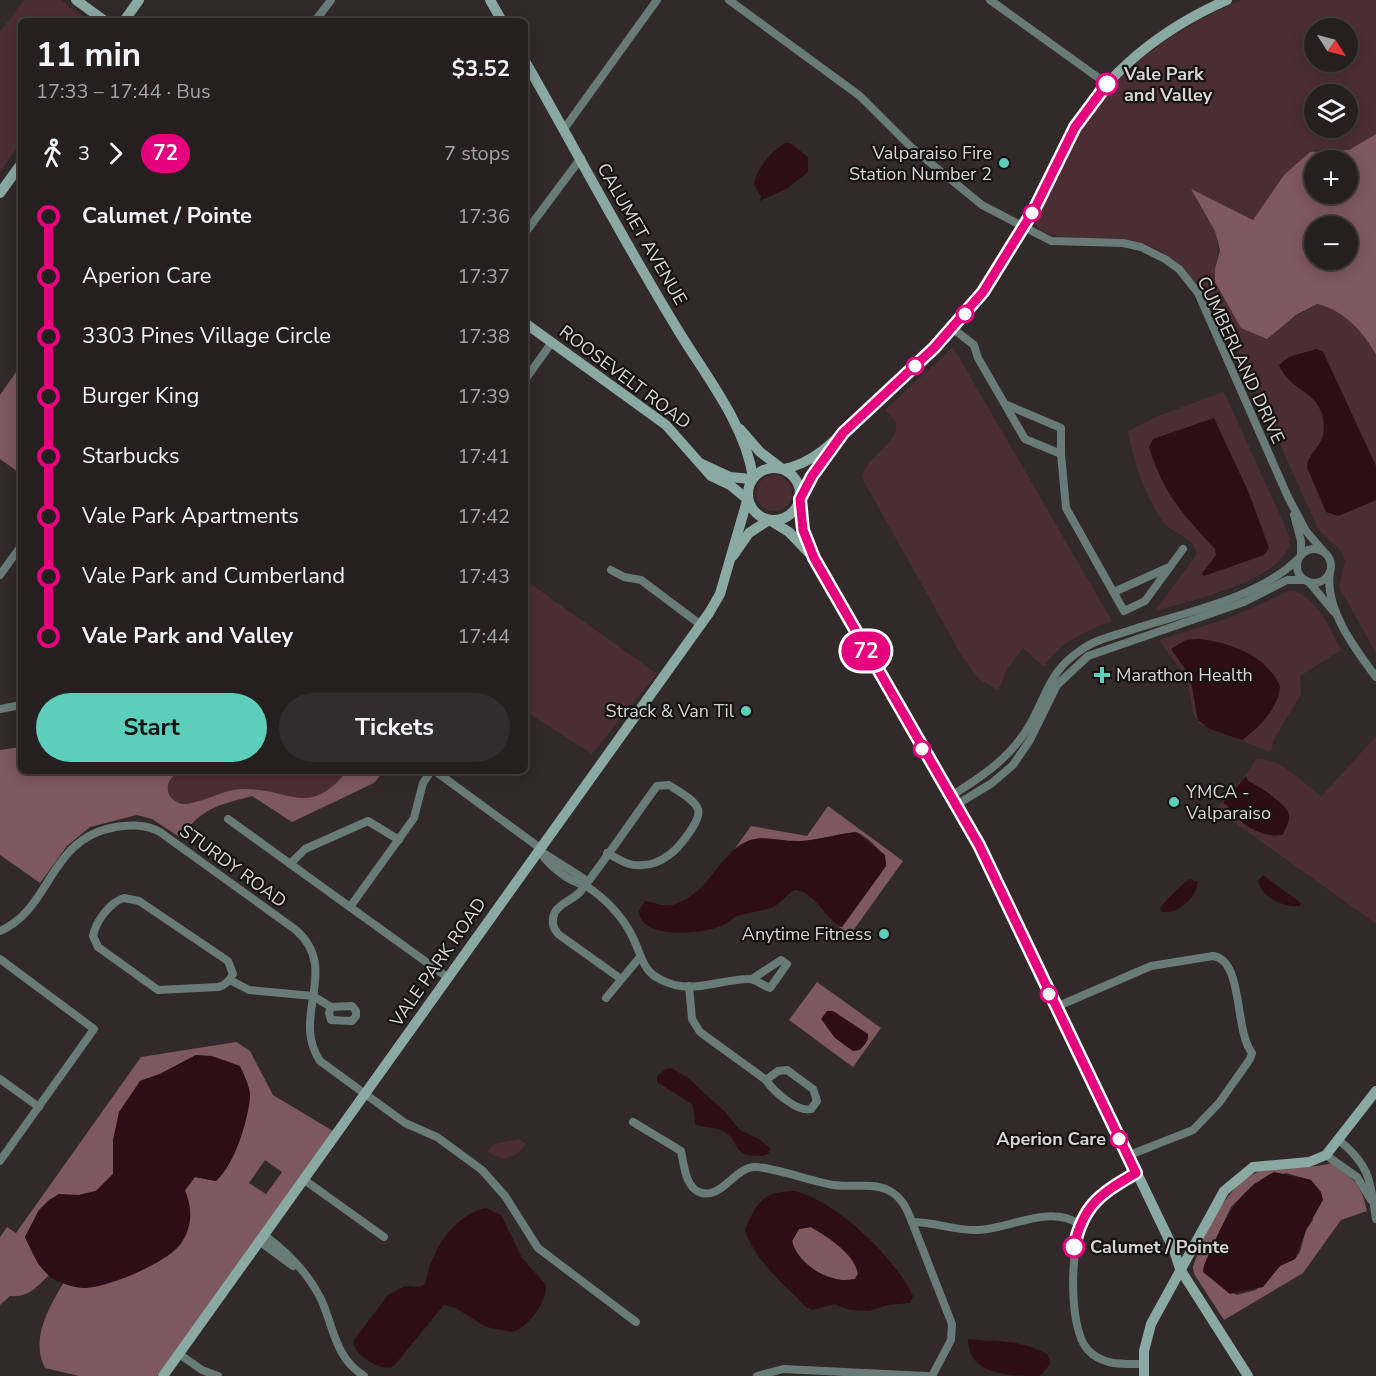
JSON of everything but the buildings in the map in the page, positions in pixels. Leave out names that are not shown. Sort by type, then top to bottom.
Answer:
[{"type":"main road","points":[[76,0],[101,18]]},
{"type":"main road","points":[[126,18],[139,0]]},
{"type":"main road","points":[[489,0],[500,18]]},
{"type":"main road","points":[[814,558],[789,532],[756,514],[747,500],[752,478],[764,470],[806,464],[843,433],[952,328],[988,285],[1024,228],[1066,143],[1086,110],[1107,84],[1161,36],[1184,21],[1227,0]]},
{"type":"main road","name":"CALUMET AVENUE","points":[[528,66],[733,421],[749,458],[752,478]]},
{"type":"main road","points":[[0,193],[18,168]]},
{"type":"main road","name":"ROOSEVELT ROAD","points":[[528,325],[671,428],[711,476],[730,485],[747,500]]},
{"type":"main road","name":"CALUMET AVENUE","points":[[733,421],[760,452],[782,469]]},
{"type":"main road","points":[[770,520],[788,516],[843,433]]},
{"type":"main road","name":"ROOSEVELT ROAD","points":[[700,463],[730,477],[752,478]]},
{"type":"main road","points":[[782,469],[797,481],[803,530],[814,558],[979,845],[1180,1269],[1248,1376]]},
{"type":"main road","name":"VALE PARK ROAD","points":[[163,1376],[701,625],[720,594],[747,500]]},
{"type":"main road","name":"VALE PARK ROAD","points":[[729,561],[749,533],[770,520]]},
{"type":"main road","points":[[1144,1376],[1150,1324],[1212,1210],[1236,1178],[1253,1167],[1309,1162],[1326,1155],[1340,1141],[1376,1091]]},
{"type":"street","points":[[317,18],[331,0]]},
{"type":"street","points":[[564,129],[657,0]]},
{"type":"street","name":"CUMBERLAND DRIVE","points":[[729,0],[860,96],[911,147],[952,183],[982,205],[1024,228],[1058,242],[1123,243],[1141,247],[1179,269],[1198,293],[1288,497],[1306,531],[1324,552]]},
{"type":"street","points":[[990,0],[1107,84]]},
{"type":"street","points":[[528,229],[581,158]]},
{"type":"street","points":[[952,328],[974,345],[978,357],[1025,439],[1061,454]]},
{"type":"street","points":[[528,376],[552,342]]},
{"type":"street","points":[[1007,405],[1061,428],[1066,508],[1124,611],[1145,601],[1183,549]]},
{"type":"street","name":"CUMBERLAND DRIVE","points":[[1288,497],[1301,542],[1300,557]]},
{"type":"street","points":[[954,800],[1003,760],[1028,728],[1053,676],[1083,649],[1111,636],[1242,593],[1281,574],[1313,549],[1324,552],[1330,561],[1329,594],[1359,653],[1376,676]]},
{"type":"street","points":[[0,575],[18,550]]},
{"type":"street","points":[[1300,557],[1298,572],[1342,623]]},
{"type":"street","points":[[1113,592],[1168,568]]},
{"type":"street","points":[[611,570],[624,577],[640,580],[701,625]]},
{"type":"street","points":[[954,800],[992,783],[1013,765],[1030,740],[1057,685],[1088,656],[1244,602],[1287,580],[1322,581],[1330,572]]},
{"type":"street","points":[[0,709],[18,706]]},
{"type":"street","points":[[350,908],[418,812],[423,783],[430,774]]},
{"type":"street","points":[[437,774],[540,849],[545,860],[578,884],[585,885],[609,904],[623,921],[648,972],[661,980],[689,986],[752,979]]},
{"type":"street","points":[[607,853],[628,864],[641,866],[661,860],[682,840],[698,818],[699,810],[694,803],[669,785],[657,786],[607,853],[578,895],[555,913],[555,930],[621,979]]},
{"type":"street","points":[[228,819],[447,977]]},
{"type":"street","points":[[290,864],[305,849],[368,821],[399,840]]},
{"type":"street","name":"STURDY ROAD","points":[[0,931],[17,921],[69,852],[83,838],[102,830],[142,825],[160,832],[305,938],[316,958],[309,1031],[314,1052],[328,1068],[405,1123],[437,1137],[482,1170],[506,1196],[538,1248],[636,1322]]},
{"type":"street","points":[[124,898],[134,899],[228,961],[233,974],[230,980],[218,987],[158,990],[98,947],[93,940],[93,931],[115,902],[124,898]]},
{"type":"street","points":[[1056,1007],[1151,966],[1213,956],[1219,957],[1229,966],[1242,1037],[1252,1053],[1250,1059],[1219,1103],[1193,1130],[1174,1140],[1127,1156]]},
{"type":"street","points":[[606,998],[640,957]]},
{"type":"street","points":[[0,959],[94,1029],[0,1161]]},
{"type":"street","points":[[230,980],[255,992],[313,996],[331,1007]]},
{"type":"street","points":[[689,986],[692,1020],[700,1032],[800,1108],[811,1109],[817,1101],[813,1089],[787,1070],[778,1071],[766,1080]]},
{"type":"street","points":[[0,1079],[39,1107]]},
{"type":"street","points":[[633,1122],[681,1151],[688,1182],[697,1192],[708,1193],[718,1190],[741,1169],[756,1167],[818,1182],[888,1190],[906,1206],[952,1324],[951,1340],[932,1376]]},
{"type":"street","points":[[1340,1141],[1365,1166],[1376,1217]]},
{"type":"street","points":[[1326,1155],[1371,1187]]},
{"type":"street","points":[[1136,1173],[1100,1195],[1079,1224],[1074,1247],[1076,1327],[1087,1349],[1100,1359],[1114,1364],[1144,1364]]},
{"type":"street","points":[[303,1179],[384,1237]]},
{"type":"street","points":[[912,1222],[930,1222],[974,1230],[1038,1218],[1072,1220],[1079,1224]]},
{"type":"street","points":[[261,1238],[304,1274],[323,1304],[340,1352],[350,1365],[364,1376]]},
{"type":"street","points":[[178,1354],[202,1370],[218,1376]]},
{"type":"street","points":[[757,1376],[783,1369],[927,1376]]},
{"type":"shaded area","points":[[24,0],[61,0],[86,18],[18,18],[18,146],[0,172],[0,32]]},
{"type":"shaded area","points":[[1241,0],[1376,0],[1376,134],[1349,150],[1304,150],[1304,159],[1284,175],[1253,220],[1192,190],[1209,218],[1216,236],[1218,246],[1215,269],[1267,339],[1279,327],[1317,304],[1343,316],[1359,330],[1376,355],[1376,466],[1323,351],[1316,349],[1282,361],[1288,379],[1315,400],[1324,418],[1323,440],[1307,462],[1338,516],[1376,500],[1376,653],[1339,587],[1345,561],[1342,552],[1318,529],[1231,335],[1223,341],[1189,276],[1168,256],[1142,243],[1121,239],[1051,235],[1040,230],[1034,223],[1051,183],[1090,116],[1112,88],[1138,62],[1167,40],[1201,19]]},
{"type":"shaded area","points":[[1376,134],[1376,355],[1359,330],[1343,316],[1317,304],[1296,315],[1267,339],[1241,328],[1215,282],[1215,269],[1220,250],[1215,231],[1191,189],[1253,220],[1284,175],[1304,157],[1304,204],[1358,204],[1358,150],[1349,150]]},
{"type":"shaded area","points":[[785,143],[790,143],[808,157],[808,172],[788,188],[760,201],[761,196],[754,185],[755,179],[770,155]]},
{"type":"shaded area","points":[[953,347],[1112,621],[1083,633],[1065,644],[1044,667],[1023,648],[1008,668],[998,690],[979,679],[963,658],[862,478],[864,470],[888,444],[896,430],[896,422],[885,410]]},
{"type":"shaded area","points":[[1316,349],[1323,352],[1376,466],[1376,500],[1338,516],[1326,512],[1307,467],[1323,436],[1323,417],[1314,400],[1284,374],[1279,365],[1289,357]]},
{"type":"shaded area","points":[[18,369],[18,472],[0,459],[0,395]]},
{"type":"shaded area","points":[[1224,392],[1290,537],[1286,552],[1275,565],[1257,576],[1213,594],[1155,611],[1197,554],[1192,543],[1172,530],[1162,520],[1145,489],[1133,454],[1128,431],[1158,416]],"holes":[[[1248,491],[1269,548],[1202,574],[1216,555],[1215,549]]]},
{"type":"shaded area","points":[[1214,418],[1248,491],[1269,548],[1264,555],[1204,576],[1202,574],[1216,555],[1215,549],[1175,502],[1161,478],[1149,447],[1153,439]]},
{"type":"shaded area","points":[[774,475],[787,480],[792,493],[787,506],[774,511],[761,506],[756,493],[761,480]]},
{"type":"shaded area","points":[[528,582],[657,674],[592,754],[528,713]]},
{"type":"shaded area","points":[[1290,591],[1299,593],[1308,598],[1322,614],[1341,650],[1300,676],[1301,694],[1273,741],[1272,749],[1268,751],[1229,736],[1242,740],[1264,719],[1278,681],[1269,671],[1243,652],[1200,639],[1187,640],[1172,649],[1190,676],[1198,720],[1207,727],[1200,724],[1193,713],[1187,679],[1159,640],[1229,618]]},
{"type":"shaded area","points":[[1200,639],[1235,647],[1246,652],[1266,666],[1280,686],[1272,710],[1255,730],[1242,740],[1210,729],[1198,720],[1190,676],[1171,649],[1186,640]]},
{"type":"shaded area","points":[[1376,736],[1376,924],[1216,809],[1248,772],[1255,760],[1273,761],[1282,766],[1321,797]],"holes":[[[1248,781],[1272,796],[1287,811],[1289,820],[1283,834],[1268,835],[1252,828],[1228,805]]]},
{"type":"shaded area","points":[[18,747],[18,774],[51,774],[54,776],[61,774],[175,774],[168,784],[169,794],[171,798],[182,804],[241,789],[309,798],[333,786],[344,774],[382,774],[374,783],[292,822],[252,796],[211,809],[196,820],[181,838],[152,819],[137,815],[90,827],[67,846],[40,883],[0,855],[0,750]]},
{"type":"shaded area","points":[[176,774],[345,774],[332,788],[311,798],[292,798],[260,790],[189,803],[176,802],[168,796],[167,785]]},
{"type":"shaded area","points":[[1246,776],[1248,781],[1272,796],[1288,811],[1289,820],[1283,834],[1270,835],[1256,831],[1237,819],[1223,803]]},
{"type":"shaded area","points":[[828,806],[903,861],[850,935],[839,927],[842,927],[886,866],[884,856],[865,837],[856,832],[794,842],[759,840],[734,850],[751,826],[807,836]]},
{"type":"shaded area","points":[[856,832],[885,855],[886,866],[842,927],[835,923],[809,896],[795,890],[773,907],[737,916],[712,929],[687,932],[661,931],[650,927],[642,920],[639,911],[645,901],[672,905],[685,900],[705,883],[730,854],[750,840],[762,838],[801,841]]},
{"type":"shaded area","points":[[1263,875],[1301,903],[1300,906],[1274,901],[1264,893],[1258,881]]},
{"type":"shaded area","points":[[1190,879],[1198,882],[1194,894],[1186,904],[1175,910],[1162,912],[1160,909],[1165,902]]},
{"type":"shaded area","points":[[817,982],[881,1028],[853,1067],[789,1020]],"holes":[[[833,1011],[861,1031],[868,1039],[860,1050],[854,1051],[844,1045]]]},
{"type":"shaded area","points":[[827,1011],[833,1011],[868,1034],[864,1045],[853,1051],[835,1038],[821,1019]]},
{"type":"shaded area","points":[[236,1042],[250,1051],[273,1095],[333,1131],[157,1376],[79,1376],[45,1368],[41,1357],[40,1335],[47,1313],[64,1282],[83,1288],[185,1190],[195,1177],[216,1181],[230,1163],[239,1141],[250,1096],[196,1055],[160,1074],[140,1081],[113,1140],[113,1174],[96,1191],[79,1195],[59,1195],[39,1210],[25,1237],[38,1264],[49,1275],[32,1291],[10,1296],[0,1305],[0,1237],[7,1227],[16,1233],[141,1057]],"holes":[[[265,1160],[282,1172],[266,1194],[249,1183]]]},
{"type":"shaded area","points":[[196,1055],[212,1056],[240,1066],[250,1098],[239,1142],[223,1173],[216,1181],[195,1177],[185,1190],[190,1216],[186,1236],[165,1258],[107,1284],[81,1288],[53,1279],[40,1265],[25,1237],[39,1210],[59,1194],[79,1195],[96,1191],[113,1174],[113,1140],[119,1112],[140,1081],[160,1074]]},
{"type":"shaded area","points":[[671,1068],[688,1078],[725,1112],[740,1130],[759,1139],[771,1149],[769,1153],[762,1156],[744,1154],[723,1131],[695,1124],[693,1105],[657,1082],[657,1076]]},
{"type":"shaded area","points":[[519,1139],[526,1144],[508,1158],[493,1155],[487,1151],[494,1144]]},
{"type":"shaded area","points":[[1331,1163],[1355,1182],[1362,1194],[1367,1211],[1341,1220],[1303,1273],[1224,1320],[1194,1274],[1193,1267],[1219,1209],[1240,1183],[1252,1174],[1266,1169]],"holes":[[[1286,1173],[1311,1180],[1313,1220],[1306,1230],[1300,1252],[1295,1259],[1280,1266],[1256,1290],[1236,1295],[1203,1269],[1231,1207],[1255,1183]]]},
{"type":"shaded area","points":[[1274,1172],[1311,1180],[1321,1192],[1323,1200],[1306,1230],[1295,1259],[1280,1266],[1263,1287],[1230,1294],[1203,1272],[1205,1263],[1224,1222],[1239,1200],[1248,1190]]},
{"type":"shaded area","points":[[794,1191],[810,1197],[846,1218],[893,1265],[913,1296],[910,1303],[888,1305],[869,1311],[850,1310],[834,1304],[812,1310],[806,1307],[763,1262],[745,1230],[753,1212],[762,1200],[775,1193]],"holes":[[[811,1227],[833,1241],[852,1260],[858,1274],[855,1279],[836,1279],[826,1276],[801,1258],[792,1241],[799,1229]]]},
{"type":"shaded area","points":[[486,1208],[501,1215],[522,1258],[546,1285],[544,1299],[536,1313],[525,1325],[513,1332],[486,1327],[456,1308],[444,1305],[393,1367],[381,1367],[368,1361],[357,1351],[354,1340],[388,1295],[405,1286],[419,1287],[425,1284],[432,1260],[453,1227],[463,1218]]},
{"type":"shaded area","points":[[811,1227],[833,1241],[852,1260],[858,1274],[855,1279],[836,1279],[826,1276],[801,1258],[792,1241],[799,1229]]},
{"type":"shaded area","points":[[968,1339],[1026,1345],[1047,1354],[1051,1363],[1040,1376],[1004,1374],[993,1371],[983,1367],[975,1360],[970,1351]]},
{"type":"bus line","name":"72","points":[[1074,1247],[1079,1224],[1092,1203],[1112,1186],[1136,1173],[979,845],[814,558],[800,517],[800,496],[843,433],[934,348],[983,292],[1020,235],[1075,127],[1107,84]]},
{"type":"place","name":"Vale Park and Valley","points":[[1107,84]]},
{"type":"place","name":"Valparaiso Fire Station Number 2","points":[[1004,163]]},
{"type":"place","name":"Marathon Health","points":[[1102,675]]},
{"type":"place","name":"Strack & Van Til","points":[[746,711]]},
{"type":"place","name":"YMCA - Valparaiso","points":[[1174,802]]},
{"type":"place","name":"Anytime Fitness","points":[[884,934]]},
{"type":"place","name":"Aperion Care","points":[[1119,1139]]},
{"type":"place","name":"Calumet / Pointe","points":[[1074,1247]]}]
